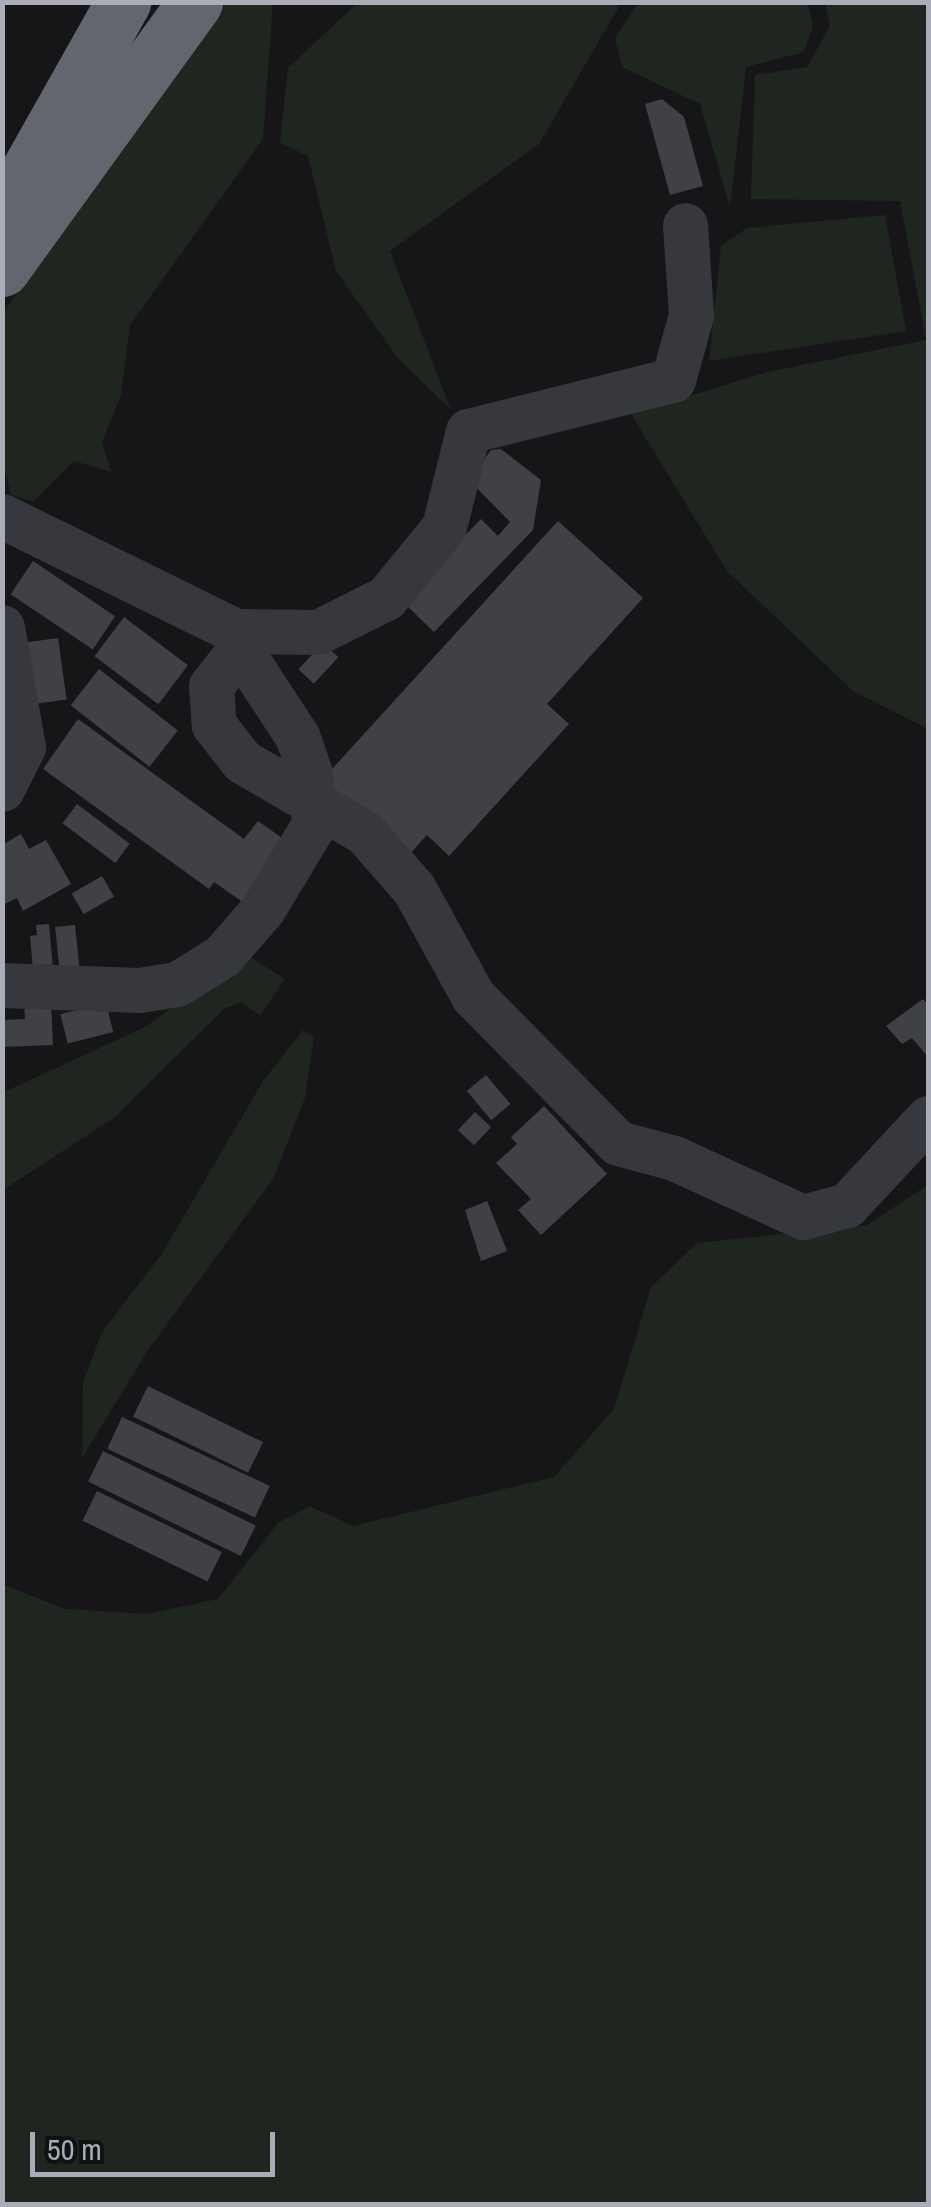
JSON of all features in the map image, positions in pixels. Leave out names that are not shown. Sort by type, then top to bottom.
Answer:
[{"type":"highway","points":[[2,142],[80,2]]},
{"type":"highway","points":[[2,217],[124,2]]},
{"type":"highway","points":[[2,269],[195,2]]},
{"type":"street","points":[[238,640],[318,632],[386,598],[444,527],[468,431],[674,380],[691,315],[685,225]]},
{"type":"street","points":[[2,516],[238,640],[297,736],[314,824],[263,909],[222,956],[177,984],[139,990],[2,984]]},
{"type":"street","points":[[2,627],[23,747],[2,789]]},
{"type":"street","points":[[238,640],[211,686],[214,725],[242,761],[365,834],[414,889],[473,996],[618,1143],[674,1158],[802,1217],[848,1205],[928,1118]]},
{"type":"shaded area","points":[[225,3],[273,3],[263,139],[130,325],[121,395],[102,442],[111,472],[74,461],[33,502],[11,495],[2,458],[2,314]]},
{"type":"shaded area","points":[[357,3],[621,3],[539,144],[390,251],[451,410],[397,357],[336,271],[308,156],[280,143],[288,68]]},
{"type":"shaded area","points":[[638,3],[808,3],[813,27],[804,52],[746,67],[730,207],[700,104],[622,67],[615,38]]},
{"type":"shaded area","points":[[825,3],[928,3],[928,729],[853,691],[727,571],[631,414],[767,372],[926,340],[900,201],[751,199],[755,75],[807,67],[830,26]]},
{"type":"shaded area","points":[[885,215],[906,331],[709,361],[721,246],[747,228]]},
{"type":"shaded area","points":[[247,955],[285,979],[260,1016],[241,1002],[224,1009],[115,1117],[3,1190],[2,1093],[145,1027]]},
{"type":"shaded area","points":[[303,1030],[314,1037],[305,1098],[273,1179],[148,1350],[82,1458],[83,1382],[102,1332],[161,1255],[263,1081]]},
{"type":"shaded area","points":[[928,1185],[928,2204],[3,2204],[2,1584],[65,1609],[147,1614],[218,1599],[278,1523],[310,1506],[353,1526],[554,1477],[614,1409],[651,1287],[697,1243],[867,1225]]},
{"type":"building","points":[[662,99],[684,117],[703,186],[670,195],[645,104]]},
{"type":"building","points":[[501,449],[541,480],[533,530],[434,632],[402,601],[481,519],[498,536],[510,522],[469,480],[491,450]]},
{"type":"building","points":[[558,521],[643,598],[547,704],[569,724],[449,856],[427,835],[406,858],[322,780]]},
{"type":"building","points":[[33,561],[115,616],[93,650],[11,594]]},
{"type":"building","points":[[124,617],[188,665],[158,704],[95,656]]},
{"type":"building","points":[[58,638],[67,699],[32,704],[23,643]]},
{"type":"building","points":[[323,643],[338,657],[314,684],[298,669]]},
{"type":"building","points":[[99,669],[178,731],[149,767],[71,705]]},
{"type":"building","points":[[78,719],[244,839],[258,821],[288,842],[244,903],[214,882],[209,889],[43,769]]},
{"type":"building","points":[[77,804],[130,844],[115,863],[63,823]]},
{"type":"building","points":[[21,834],[29,849],[46,840],[71,884],[23,911],[17,898],[5,904],[2,899],[2,845]]},
{"type":"building","points":[[102,876],[114,897],[84,914],[72,894]]},
{"type":"building","points":[[49,924],[53,969],[33,970],[30,936],[37,935],[36,925]]},
{"type":"building","points":[[75,925],[80,972],[60,974],[55,927]]},
{"type":"building","points":[[923,999],[928,1005],[928,1057],[912,1038],[902,1044],[886,1026]]},
{"type":"building","points":[[51,1003],[53,1045],[2,1047],[2,1020],[25,1019],[24,1004]]},
{"type":"building","points":[[106,1003],[113,1032],[68,1043],[60,1014]]},
{"type":"building","points":[[486,1075],[510,1104],[491,1120],[467,1091]]},
{"type":"building","points":[[544,1106],[607,1174],[541,1235],[518,1210],[531,1199],[496,1163],[517,1144],[511,1137]]},
{"type":"building","points":[[475,1112],[491,1127],[474,1145],[458,1130]]},
{"type":"building","points":[[487,1201],[507,1251],[481,1261],[465,1210]]},
{"type":"building","points":[[148,1386],[263,1442],[248,1473],[133,1417]]},
{"type":"building","points":[[122,1417],[270,1486],[255,1518],[107,1449]]},
{"type":"building","points":[[103,1451],[256,1526],[241,1556],[88,1482]]},
{"type":"building","points":[[97,1491],[222,1552],[207,1582],[83,1521]]}]
